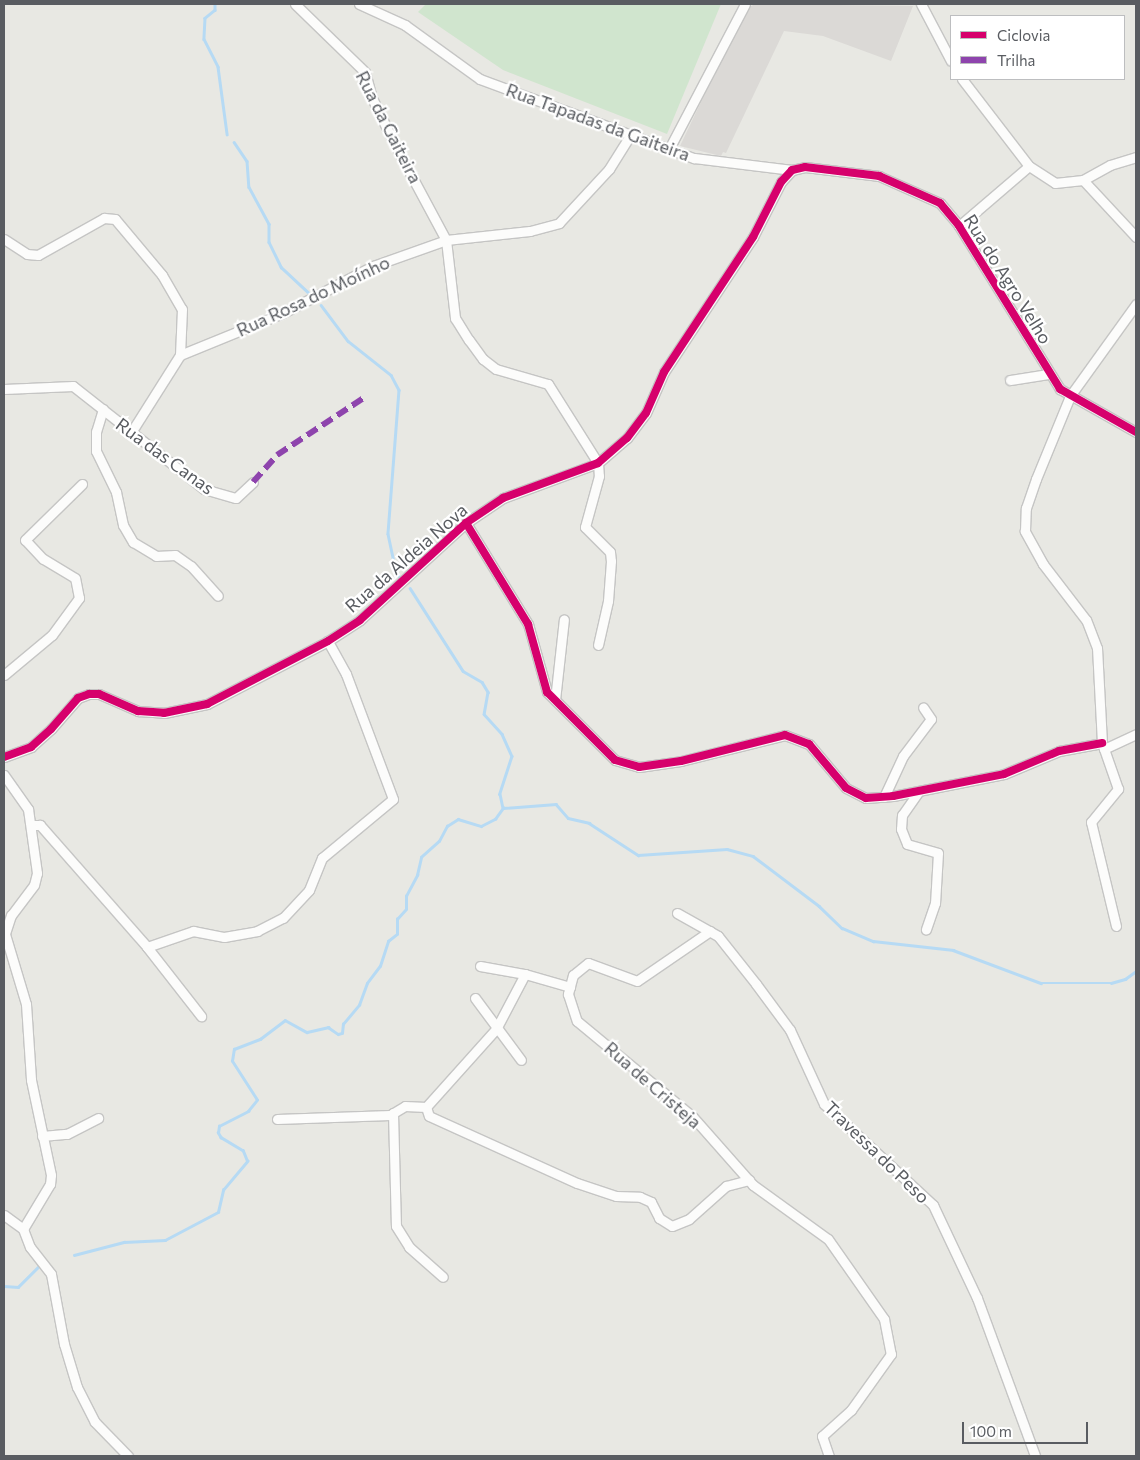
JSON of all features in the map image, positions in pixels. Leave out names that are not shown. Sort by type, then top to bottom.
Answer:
[{"type":"street","name":"Rua da Gaiteira","points":[[295,4],[365,72],[372,98],[446,240]]},
{"type":"street","name":"Rua Tapadas da Gaiteira","points":[[359,4],[405,25],[444,50],[480,79],[629,137],[670,147],[694,158],[792,170]]},
{"type":"street","points":[[670,147],[745,4]]},
{"type":"street","points":[[920,4],[950,59]]},
{"type":"street","points":[[963,80],[1029,166],[1055,184],[1083,180],[1110,165],[1136,157]]},
{"type":"street","name":"Rua Rosa do Moínho","points":[[180,355],[283,312],[373,266],[446,240],[530,231],[559,223],[609,169],[629,137]]},
{"type":"street","points":[[959,226],[1029,166]]},
{"type":"street","name":"Rua do Agro Velho","points":[[792,170],[805,167],[879,176],[940,203],[959,226],[1049,374],[1070,396],[1136,432]]},
{"type":"street","name":"Rua da Aldeia Nova","points":[[4,758],[30,747],[51,729],[78,698],[89,694],[99,694],[138,711],[155,712],[207,704],[328,640],[388,597],[466,523],[503,498],[598,463],[627,438],[646,413],[664,372],[697,319],[753,237],[781,182],[792,170]]},
{"type":"street","points":[[1083,180],[1136,237]]},
{"type":"street","points":[[4,239],[27,254],[38,255],[104,218],[115,219],[162,275],[182,309],[180,355],[130,434]]},
{"type":"street","points":[[446,240],[456,318],[469,340],[496,369],[548,384],[598,463],[599,476],[585,527],[610,552],[611,561],[608,601],[598,645]]},
{"type":"street","points":[[1116,926],[1091,822],[1118,789],[1103,746],[1097,648],[1086,620],[1043,564],[1025,531],[1026,508],[1070,396],[1136,304]]},
{"type":"street","points":[[1010,380],[1049,374]]},
{"type":"street","name":"Rua das Canas","points":[[4,388],[73,386],[130,434],[204,489],[224,497],[236,498],[253,482]]},
{"type":"street","name":"Rua das Canas","points":[[103,410],[96,432],[96,451],[116,492],[123,526],[133,542],[156,556],[174,555],[192,566],[218,596]]},
{"type":"street","points":[[4,675],[52,635],[79,598],[75,578],[43,559],[26,540],[82,484]]},
{"type":"street","points":[[466,523],[528,624],[547,692],[615,760],[638,767],[681,762],[785,735],[809,744],[846,788],[866,798],[919,791],[1004,774],[1059,751],[1103,746],[1136,734]]},
{"type":"street","points":[[555,700],[564,619]]},
{"type":"street","points":[[147,947],[193,932],[224,938],[257,931],[284,918],[310,890],[322,858],[393,799],[346,674],[328,640]]},
{"type":"street","points":[[884,796],[903,756],[931,719],[923,707]]},
{"type":"street","points":[[4,775],[28,810],[32,825],[37,873],[34,885],[11,914],[5,934],[26,1004],[31,1080],[50,1184],[23,1229]]},
{"type":"street","points":[[919,791],[902,815],[901,829],[907,844],[938,853],[935,903],[926,929]]},
{"type":"street","points":[[32,825],[40,826],[147,947],[201,1016]]},
{"type":"street","name":"Travessa do Peso","points":[[677,913],[718,936],[790,1030],[824,1104],[933,1205],[977,1298],[1035,1456]]},
{"type":"street","points":[[480,966],[525,974],[570,987],[573,975],[588,963],[637,981],[710,931]]},
{"type":"street","points":[[426,1107],[497,1026],[525,974]]},
{"type":"street","name":"Rua de Cristeja","points":[[570,987],[568,994],[577,1022],[692,1116],[750,1180],[828,1239],[884,1319],[891,1354],[851,1410],[822,1436],[829,1456]]},
{"type":"street","points":[[475,998],[521,1060]]},
{"type":"street","points":[[278,1119],[393,1114],[405,1106],[426,1107]]},
{"type":"street","points":[[426,1107],[428,1116],[577,1183],[616,1196],[640,1197],[651,1202],[659,1218],[672,1226],[689,1219],[726,1186],[750,1180]]},
{"type":"street","points":[[393,1114],[396,1146],[393,1197],[396,1226],[409,1247],[443,1277]]},
{"type":"street","points":[[42,1136],[67,1134],[98,1118]]},
{"type":"street","points":[[4,1215],[23,1229],[30,1247],[51,1274],[64,1344],[76,1387],[95,1422],[128,1456]]},
{"type":"shaded area","points":[[755,4],[913,6],[891,61],[823,36],[784,31],[726,153],[723,152],[721,156],[680,146],[740,20],[746,9]]},
{"type":"green space","points":[[426,4],[721,4],[667,134],[503,70],[418,12]]},
{"type":"waterway","points":[[215,4],[215,10],[205,18],[204,39],[218,67],[227,134]]},
{"type":"waterway","points":[[234,142],[247,161],[249,187],[269,224],[269,242],[281,267],[309,293]]},
{"type":"waterway","points":[[321,305],[348,341],[391,375],[399,390],[388,534],[396,571],[400,578]]},
{"type":"waterway","points":[[410,588],[463,671],[482,682],[488,692],[484,714],[502,734],[512,756],[500,794],[503,808]]},
{"type":"waterway","points":[[503,808],[556,804],[568,818],[589,823],[638,855],[727,849],[753,856],[819,906],[842,928],[873,941],[953,950],[1041,983],[1111,983],[1125,979],[1136,971]]},
{"type":"waterway","points":[[74,1255],[124,1242],[165,1240],[218,1212],[223,1190],[247,1161],[243,1151],[221,1138],[218,1133],[219,1126],[248,1111],[257,1100],[232,1061],[234,1049],[260,1039],[285,1020],[307,1032],[328,1027],[338,1034],[342,1033],[343,1024],[359,1005],[367,983],[380,966],[388,941],[397,934],[397,919],[406,909],[406,896],[417,875],[421,857],[439,841],[447,826],[458,819],[481,826],[495,819],[503,808]]},
{"type":"waterway","points":[[4,1286],[18,1287],[40,1265]]},
{"type":"marked path","points":[[253,482],[277,455],[365,397]]},
{"type":"cycle path","points":[[4,757],[31,747],[51,729],[78,698],[89,694],[99,694],[138,711],[164,713],[207,704],[328,641],[360,620],[466,523],[503,498],[598,463],[627,438],[646,413],[664,372],[753,237],[781,182],[792,170],[805,167],[879,176],[940,203],[959,226],[1060,389],[1136,432]]},
{"type":"cycle path","points":[[466,523],[528,624],[547,692],[615,760],[639,767],[681,761],[785,735],[809,744],[846,788],[866,798],[893,796],[1004,774],[1059,751],[1102,743]]}]
